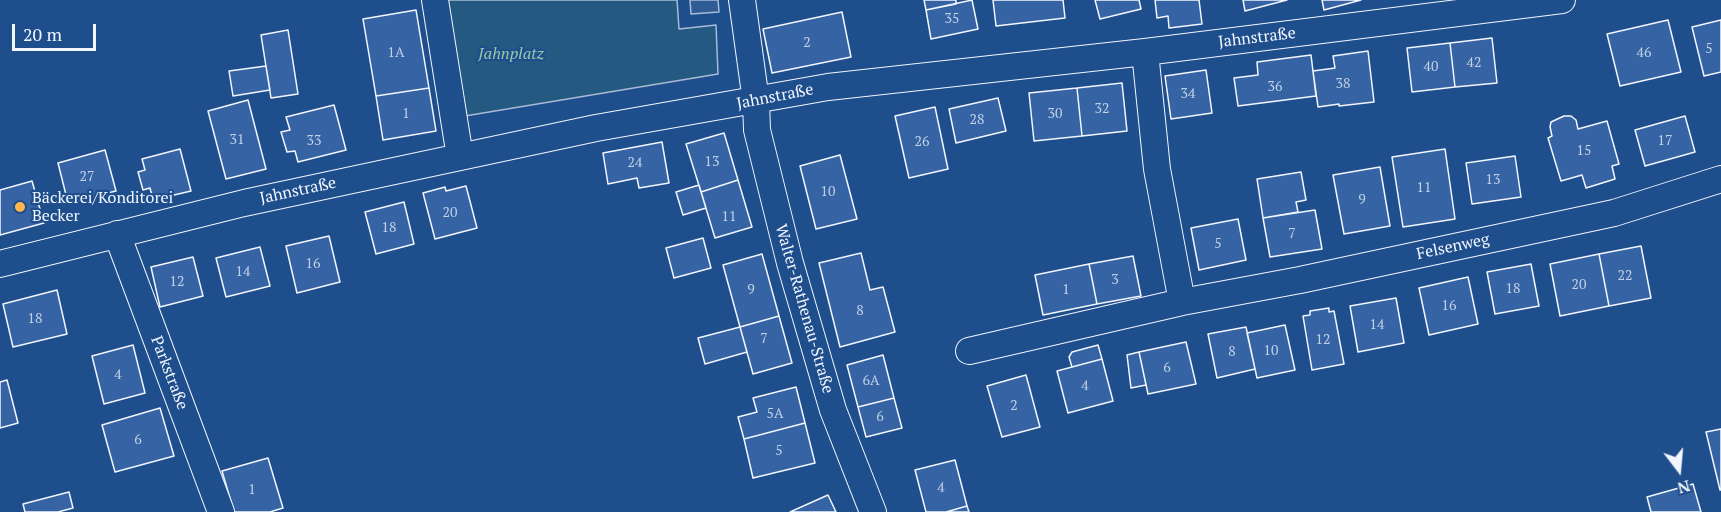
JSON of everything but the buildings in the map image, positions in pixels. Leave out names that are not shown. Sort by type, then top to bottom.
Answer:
[{"type":"street","points":[[435,0],[460,157]]},
{"type":"street","points":[[742,0],[756,101]]},
{"type":"street","name":"Jahnstraße","points":[[0,264],[244,203],[596,128],[828,87],[1145,52],[1562,0]]},
{"type":"street","points":[[1145,52],[1157,169],[1182,302]]},
{"type":"street","name":"Walter-Rathenau-Straße","points":[[756,101],[757,130],[790,263],[833,410],[873,512]]},
{"type":"street","name":"Felsenweg","points":[[969,351],[1182,302],[1300,280],[1614,213],[1721,179]]},
{"type":"street","name":"Parkstraße","points":[[117,234],[221,512]]},
{"type":"green space","name":"Jahnplatz","points":[[447,0],[677,0],[679,29],[716,25],[718,74],[465,116]]},
{"type":"shaded area","points":[[690,0],[718,0],[719,12],[691,14]]},
{"type":"place","name":"Bäckerei/Konditorei Becker","points":[[20,207]]}]
